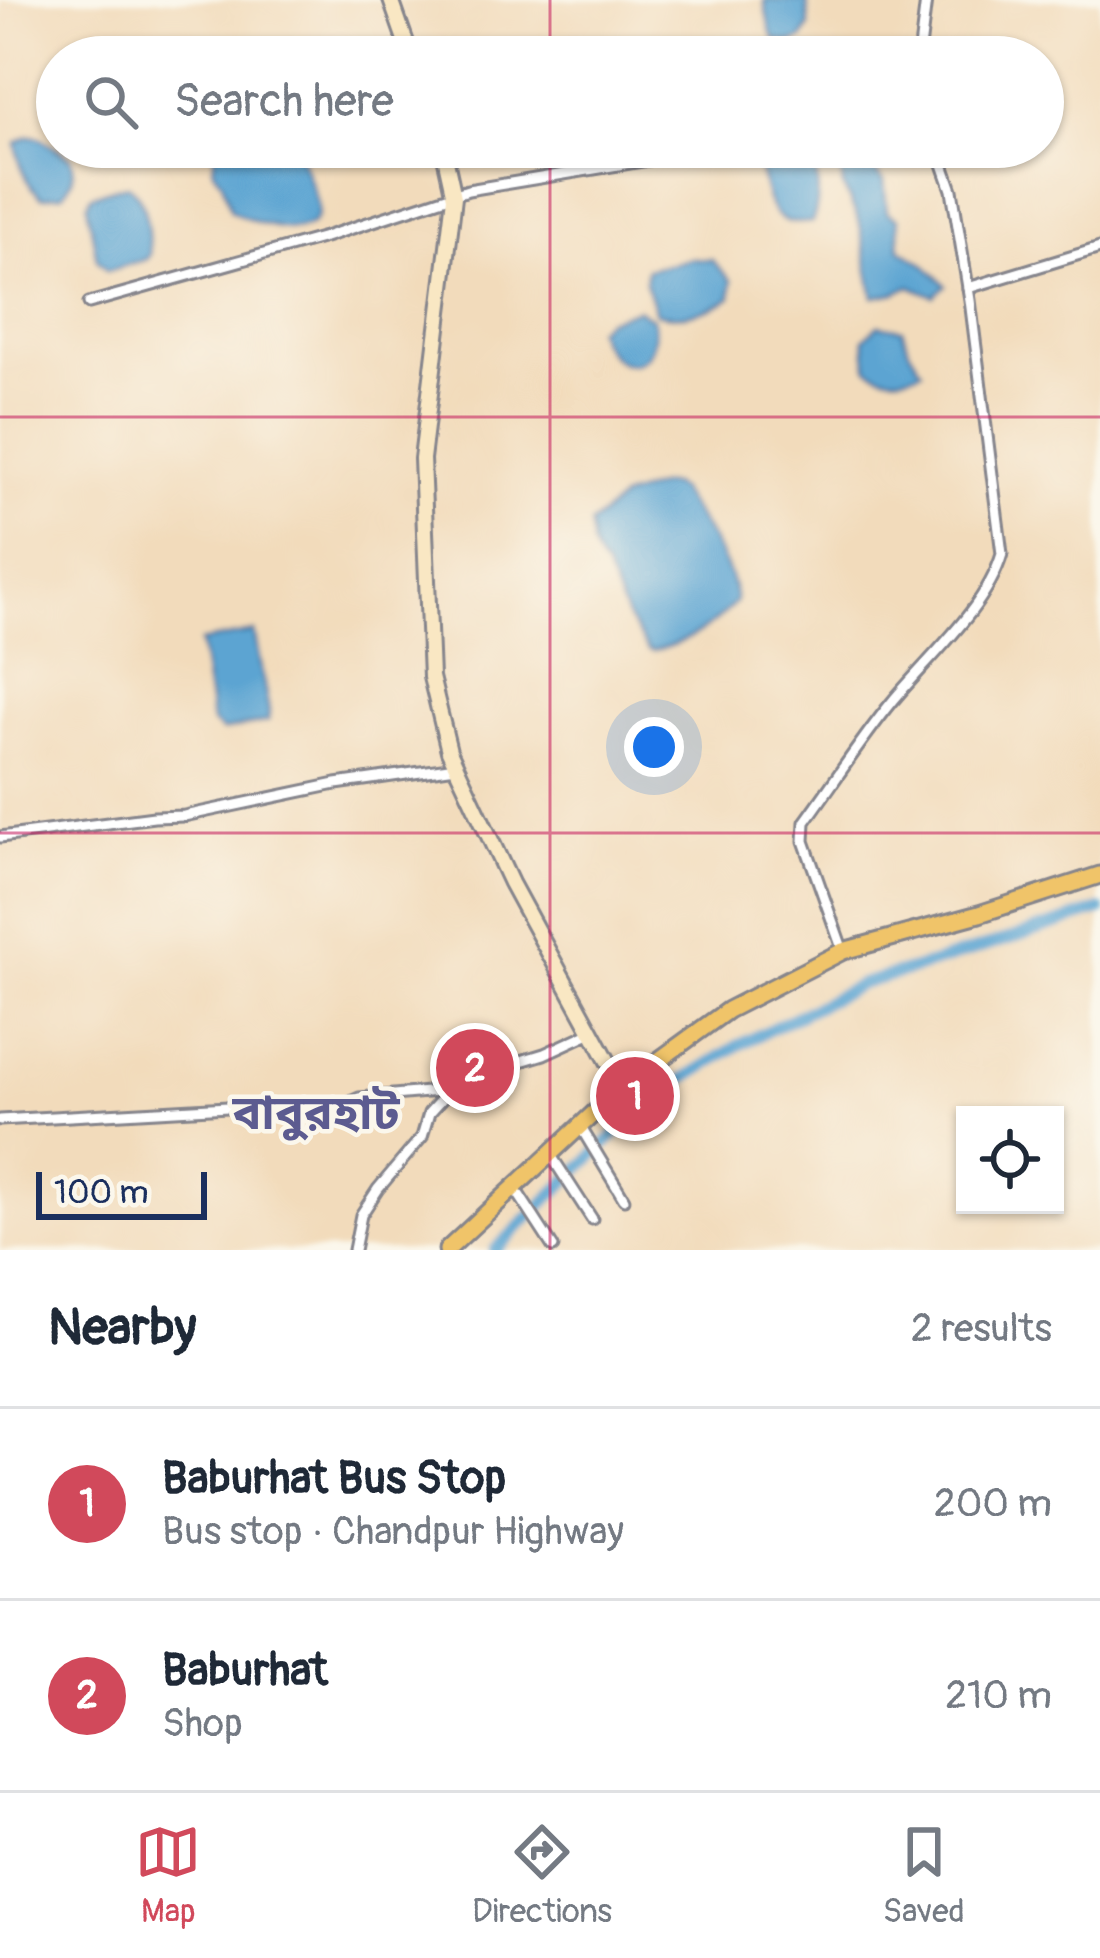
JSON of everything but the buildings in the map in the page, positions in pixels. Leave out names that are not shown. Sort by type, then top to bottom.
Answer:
[{"type":"main road","points":[[391,0],[404,36]]},
{"type":"main road","points":[[448,168],[454,197],[422,459],[431,677],[448,751],[511,883],[622,1087]]},
{"type":"main road","points":[[447,1250],[622,1087],[728,1010],[843,951],[1100,875]]},
{"type":"street","points":[[922,36],[926,0]]},
{"type":"street","points":[[89,303],[468,190],[601,168]]},
{"type":"street","points":[[843,951],[803,841],[805,822],[890,704],[982,596],[1001,554],[968,288],[944,168]]},
{"type":"street","points":[[968,288],[1100,248]]},
{"type":"street","points":[[0,837],[184,816],[336,784],[456,767]]},
{"type":"street","points":[[354,1250],[361,1215],[422,1137],[429,1113],[450,1090],[465,1078],[544,1054],[592,1032]]},
{"type":"street","points":[[0,1120],[228,1107],[341,1106],[359,1098],[450,1090]]},
{"type":"street","points":[[580,1126],[623,1198]]},
{"type":"street","points":[[550,1154],[592,1219]]},
{"type":"street","points":[[514,1187],[553,1247]]},
{"type":"water","points":[[764,0],[807,0],[809,26],[804,36],[773,36]]},
{"type":"water","points":[[36,137],[36,168],[73,168],[63,194],[42,197],[36,191],[21,167],[16,143]]},
{"type":"water","points":[[305,168],[318,207],[314,222],[279,228],[231,211],[213,169]]},
{"type":"water","points":[[760,168],[814,168],[817,203],[812,222],[778,217]]},
{"type":"water","points":[[841,168],[874,168],[884,181],[887,212],[898,219],[900,249],[946,285],[934,296],[910,286],[874,297],[859,220],[843,186]]},
{"type":"water","points":[[128,185],[143,208],[150,254],[107,271],[97,259],[87,205],[91,196]]},
{"type":"water","points":[[691,259],[712,260],[732,281],[731,298],[695,313],[656,313],[645,282],[647,269]]},
{"type":"water","points":[[638,309],[653,319],[651,349],[635,363],[625,363],[614,358],[596,329],[606,320]]},
{"type":"water","points":[[878,325],[902,329],[922,370],[895,376],[868,368],[864,339]]},
{"type":"water","points":[[661,485],[679,490],[705,529],[728,571],[736,601],[699,632],[653,651],[627,617],[598,559],[590,525],[622,498]]},
{"type":"water","points":[[254,632],[268,721],[222,731],[212,722],[200,642]]},
{"type":"waterway","points":[[495,1250],[652,1099],[737,1046],[861,984],[1100,910]]},
{"type":"place","name":"Baburhat","points":[[475,1068]]},
{"type":"place","name":"Baburhat Bus Stop","points":[[635,1096]]},
{"type":"district","name":"বাবুরহাট","points":[[316,1114]]}]
